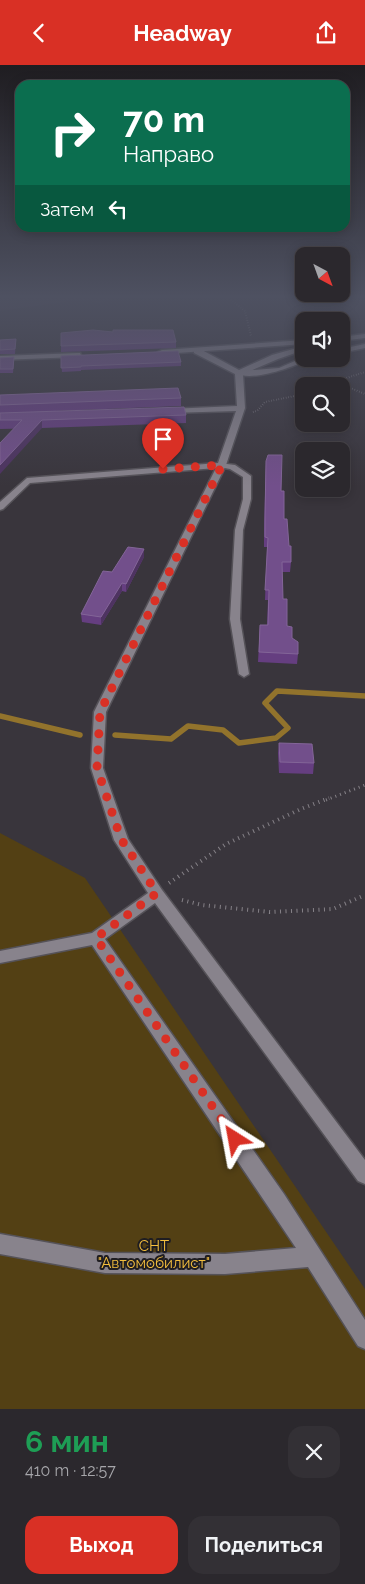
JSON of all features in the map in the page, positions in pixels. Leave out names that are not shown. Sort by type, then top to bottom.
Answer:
[{"type":"street","points":[[216,361],[240,373]]},
{"type":"street","points":[[240,373],[267,361]]},
{"type":"street","points":[[240,373],[240,411],[222,465],[100,712],[97,768],[121,839],[157,893],[365,1175]]},
{"type":"street","points":[[164,411],[240,411]]},
{"type":"street","points":[[0,507],[27,481],[222,465]]},
{"type":"street","points":[[0,957],[96,938],[157,893]]},
{"type":"street","points":[[96,938],[272,1193],[365,1339]]},
{"type":"street","points":[[0,1243],[105,1263],[225,1264],[313,1257]]},
{"type":"lane","points":[[240,373],[276,372],[295,364]]},
{"type":"lane","points":[[222,465],[232,467],[247,476],[247,499],[239,530],[235,619],[244,674]]},
{"type":"path","points":[[349,377],[365,372]]},
{"type":"path","points":[[350,387],[365,394]]},
{"type":"path","points":[[240,411],[257,411],[265,401],[295,395]]},
{"type":"path","points":[[157,893],[168,883],[226,844],[301,809],[365,785]]},
{"type":"path","points":[[157,893],[202,905],[270,912],[333,909],[365,895]]},
{"type":"green space","name":"СНТ \"Автомобилист\"","points":[[0,833],[85,878],[365,1289],[365,1409],[0,1409]]},
{"type":"building","points":[[0,361],[14,361],[13,369],[0,369]]},
{"type":"building","points":[[61,361],[181,362],[81,366],[61,368]]},
{"type":"building","points":[[178,388],[181,398],[0,405],[0,395]]},
{"type":"building","points":[[184,407],[186,415],[42,420],[0,465],[0,443],[22,420],[0,420],[0,413]]},
{"type":"building","points":[[268,455],[282,455],[281,491],[284,491],[284,519],[287,519],[289,546],[291,546],[291,562],[282,562],[283,599],[287,599],[287,626],[292,627],[292,638],[298,642],[298,654],[259,652],[260,625],[268,625],[269,590],[265,590],[268,538],[265,537],[265,519],[266,461]]},
{"type":"building","points":[[128,547],[144,549],[126,584],[122,583],[101,617],[81,614],[103,571],[112,572]]},
{"type":"building","points":[[279,743],[312,744],[314,763],[280,762]]},
{"type":"waterway","points":[[115,735],[171,739],[188,726],[223,730],[239,743],[276,738],[288,728],[265,703],[277,691],[365,696]]},
{"type":"waterway","points":[[0,716],[80,735]]},
{"type":"route","points":[[163,469],[222,465],[100,712],[97,768],[121,839],[157,893],[96,938],[235,1139]]}]
